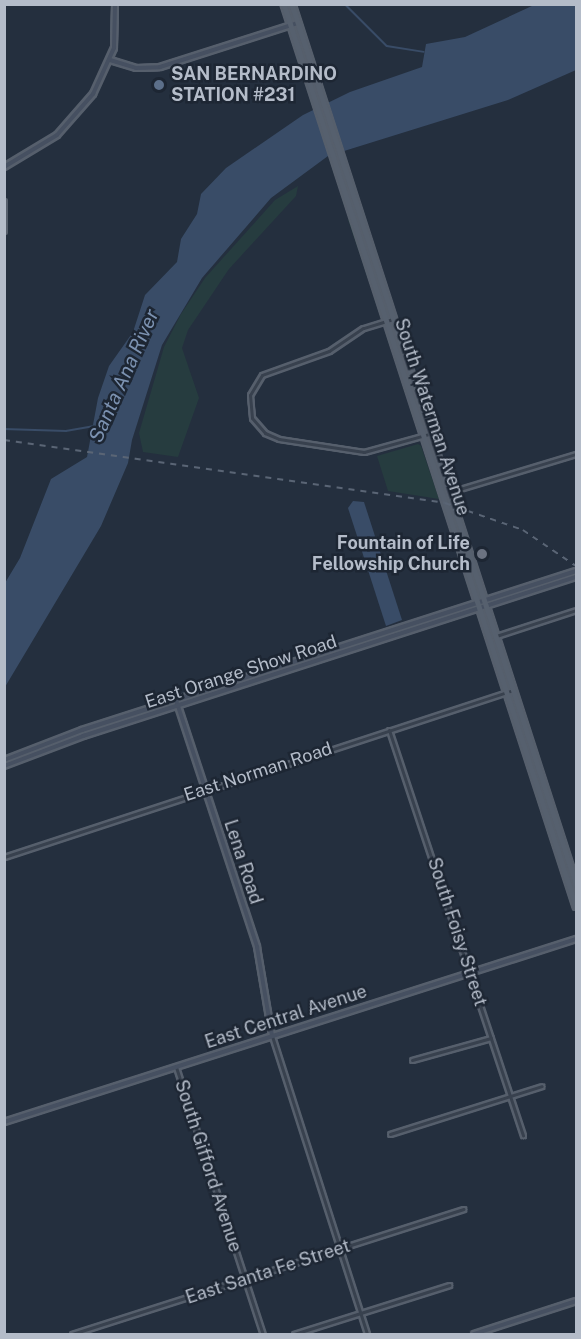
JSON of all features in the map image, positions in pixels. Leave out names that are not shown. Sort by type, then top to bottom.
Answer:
[{"type":"main road","name":"South Waterman Avenue","points":[[284,4],[320,100]]},
{"type":"main road","name":"South Waterman Avenue","points":[[292,4],[390,320],[486,604],[576,884]]},
{"type":"main road","name":"South Waterman Avenue","points":[[390,320],[423,436],[576,906]]},
{"type":"street","points":[[4,167],[40,148],[67,126],[93,94],[110,60],[117,27],[115,4]]},
{"type":"street","points":[[110,60],[151,68],[298,23]]},
{"type":"street","points":[[4,202],[4,231]]},
{"type":"street","points":[[390,320],[363,328],[329,351],[262,375],[253,387],[249,403],[257,426],[279,439],[364,452],[429,434]]},
{"type":"street","points":[[449,493],[576,454]]},
{"type":"street","points":[[486,604],[576,571]]},
{"type":"street","points":[[486,604],[576,577]]},
{"type":"street","name":"East Orange Show Road","points":[[4,766],[132,720],[374,643],[486,604]]},
{"type":"street","name":"East Orange Show Road","points":[[4,760],[176,700],[479,607]]},
{"type":"street","points":[[496,636],[576,610]]},
{"type":"street","points":[[372,638],[374,643]]},
{"type":"street","name":"East Norman Road","points":[[4,857],[205,789],[513,690]]},
{"type":"street","name":"Lena Road","points":[[176,700],[257,947],[272,1036]]},
{"type":"street","points":[[130,715],[132,720]]},
{"type":"street","name":"South Foisy Street","points":[[389,730],[523,1135]]},
{"type":"street","points":[[44,745],[46,750]]},
{"type":"street","name":"East Central Avenue","points":[[4,1122],[576,939]]},
{"type":"street","points":[[272,1036],[367,1335]]},
{"type":"street","points":[[412,1060],[491,1038]]},
{"type":"street","name":"South Gifford Avenue","points":[[176,1067],[263,1335]]},
{"type":"street","points":[[390,1134],[542,1086]]},
{"type":"street","name":"East Santa Fe Street","points":[[72,1335],[464,1209]]},
{"type":"street","points":[[294,1335],[449,1285]]},
{"type":"street","points":[[474,1335],[576,1302]]},
{"type":"green space","points":[[298,186],[296,196],[229,269],[188,330],[182,348],[199,398],[178,457],[143,452],[139,433],[164,347],[181,314],[205,278],[275,200]]},
{"type":"green space","points":[[350,215],[371,281],[375,299],[348,220]]},
{"type":"green space","points":[[418,444],[421,446],[439,499],[388,491],[377,456]]},
{"type":"water","name":"Santa Ana River","points":[[534,5],[576,5],[576,70],[508,100],[328,156],[271,198],[202,278],[162,345],[132,440],[128,463],[101,526],[5,687],[5,583],[20,558],[51,479],[87,457],[98,398],[109,366],[133,332],[145,295],[177,262],[181,239],[197,214],[201,194],[226,168],[303,115],[350,92],[422,67],[426,44],[465,37]]},
{"type":"water","points":[[353,501],[364,502],[402,620],[386,626],[348,508]]},
{"type":"waterway","points":[[345,4],[387,46],[424,52]]},
{"type":"waterway","points":[[4,429],[66,431],[93,426]]},
{"type":"railway","points":[[4,440],[445,503],[523,530],[576,566]]},
{"type":"place","name":"SAN BERNARDINO STATION #231","points":[[159,85]]},
{"type":"place","name":"Fountain of Life Fellowship Church","points":[[482,554]]}]
